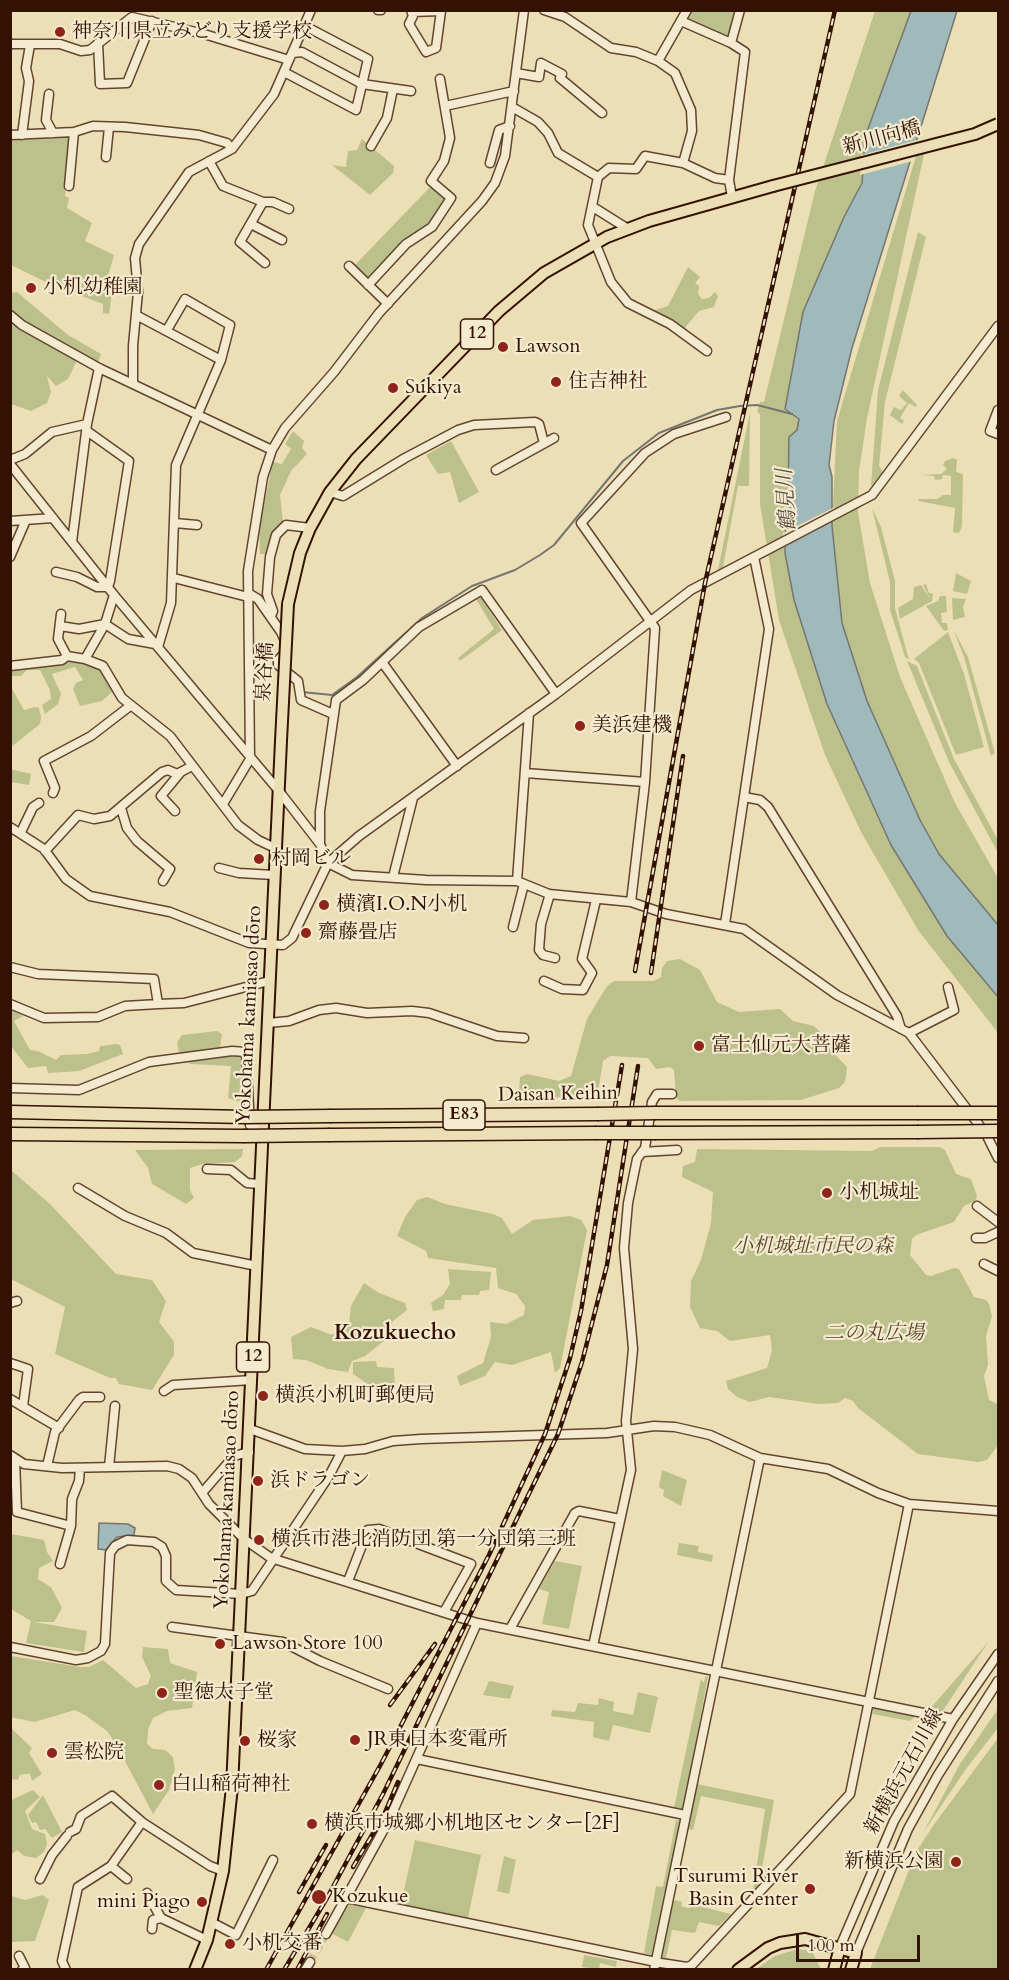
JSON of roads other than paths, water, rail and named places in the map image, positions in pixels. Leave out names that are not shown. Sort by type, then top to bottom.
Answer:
[{"type":"highway","name":"Daisan Keihin","points":[[10,1113],[244,1117],[656,1113],[999,1113]]},
{"type":"highway","name":"Daisan Keihin","points":[[10,1134],[244,1136],[999,1131]]},
{"type":"main road","name":"新川向橋","points":[[732,197],[975,134],[999,124]]},
{"type":"main road","name":"12","points":[[310,528],[330,492],[356,459],[500,311],[544,273],[594,243],[628,229],[732,197]]},
{"type":"main road","name":"泉谷橋","points":[[281,741],[288,604],[300,553],[310,528]]},
{"type":"main road","name":"Yokohama kamiasao dōro","points":[[195,1970],[207,1940],[223,1871],[232,1787],[281,741]]},
{"type":"main road","points":[[738,1970],[768,1948],[793,1940],[818,1941],[856,1953],[851,1970]]},
{"type":"main road","points":[[834,1970],[840,1947]]},
{"type":"street","points":[[133,383],[138,292],[135,258],[140,244],[147,230],[175,196],[189,172],[232,149],[273,94],[311,10]]},
{"type":"street","points":[[223,804],[250,759],[248,570],[263,477],[272,450],[285,428],[388,304],[482,201],[495,183],[502,170],[510,126],[524,10]]},
{"type":"street","points":[[544,10],[565,17],[611,48],[636,52],[658,61],[675,73],[691,110],[692,131],[683,163]]},
{"type":"street","points":[[658,61],[687,10]]},
{"type":"street","points":[[731,43],[740,10]]},
{"type":"street","points":[[411,11],[441,11],[436,48],[426,52],[410,24],[413,16],[411,11]]},
{"type":"street","points":[[10,44],[60,44],[81,51],[90,50],[132,17],[291,57],[302,52],[362,84],[411,91]]},
{"type":"street","points":[[98,43],[99,84],[127,83],[152,21]]},
{"type":"street","points":[[681,21],[731,43],[745,52],[729,180],[732,197]]},
{"type":"street","points":[[284,72],[356,110],[368,59],[305,26]]},
{"type":"street","points":[[22,135],[29,81],[26,68],[30,45]]},
{"type":"street","points":[[516,73],[539,77],[541,63],[562,74],[560,78],[602,113]]},
{"type":"street","points":[[368,285],[406,244],[432,227],[451,198],[431,181],[448,149],[449,129],[440,79]]},
{"type":"street","points":[[371,146],[387,118],[393,89]]},
{"type":"street","points":[[445,106],[514,91]]},
{"type":"street","points":[[49,94],[46,120],[53,133]]},
{"type":"street","points":[[513,107],[538,122],[548,133],[558,153],[598,177]]},
{"type":"street","points":[[10,135],[74,132],[93,126],[109,127],[199,135],[227,143],[232,149]]},
{"type":"street","points":[[490,162],[499,130],[510,126]]},
{"type":"street","points":[[106,157],[109,127]]},
{"type":"street","points":[[69,186],[74,132]]},
{"type":"street","points":[[707,351],[670,324],[628,303],[608,277],[588,225],[598,177],[609,168],[636,169],[645,156],[683,163],[715,178],[729,180]]},
{"type":"street","points":[[209,161],[224,186],[263,202],[273,202],[290,209]]},
{"type":"street","points":[[263,202],[240,242],[265,263]]},
{"type":"street","points":[[593,207],[628,229]]},
{"type":"street","points":[[251,224],[282,240]]},
{"type":"street","points":[[349,266],[388,304]]},
{"type":"street","points":[[156,645],[171,603],[174,578],[176,465],[221,360],[230,325],[184,299],[166,330]]},
{"type":"street","points":[[10,315],[22,325],[99,368],[198,417],[272,450]]},
{"type":"street","points":[[136,315],[221,360]]},
{"type":"street","points":[[10,827],[21,832],[45,851],[66,879],[90,896],[170,912],[249,943],[283,945],[292,938],[328,863],[359,836],[556,694],[691,590],[878,490],[933,410],[999,326]]},
{"type":"street","points":[[72,542],[87,427],[99,368]]},
{"type":"street","points":[[999,410],[990,431],[999,434]]},
{"type":"street","points":[[631,902],[645,782],[656,645],[652,621],[581,523],[645,453],[674,434],[726,417]]},
{"type":"street","points":[[330,492],[343,496],[426,447],[458,430],[474,425],[535,422],[539,424],[544,443]]},
{"type":"street","points":[[108,586],[129,461],[87,427],[52,432],[25,454],[10,462],[114,595],[279,791],[320,844],[328,863],[352,875],[520,883],[550,894],[631,902],[666,914],[744,929],[837,995],[905,1031]]},
{"type":"street","points":[[496,471],[555,438]]},
{"type":"street","points":[[10,521],[53,518]]},
{"type":"street","points":[[10,557],[26,520]]},
{"type":"street","points":[[175,524],[197,525]]},
{"type":"street","points":[[271,618],[273,611],[267,594],[270,557],[276,535],[286,525],[310,528]]},
{"type":"street","points":[[725,924],[769,629],[757,555]]},
{"type":"street","points":[[56,572],[77,577],[91,586],[108,586]]},
{"type":"street","points":[[174,578],[248,595],[258,600],[286,643],[286,652],[278,660],[278,665],[294,676],[301,700],[333,714]]},
{"type":"street","points":[[320,844],[320,811],[333,714],[339,697],[363,680],[419,627],[482,590],[556,694]]},
{"type":"street","points":[[85,659],[105,624],[114,595]]},
{"type":"street","points":[[61,614],[58,639],[67,656]]},
{"type":"street","points":[[60,626],[79,629],[105,624],[128,639],[156,645]]},
{"type":"street","points":[[10,666],[62,660],[67,656],[85,659],[109,671],[122,698],[170,736],[238,825],[258,840],[275,848]]},
{"type":"street","points":[[382,662],[457,766]]},
{"type":"street","points":[[53,793],[55,788],[44,761],[91,736],[130,706]]},
{"type":"street","points":[[513,927],[520,883],[529,713]]},
{"type":"street","points":[[175,810],[161,796],[180,773],[192,766]]},
{"type":"street","points":[[45,851],[78,815],[94,819],[110,816],[129,796],[162,772],[180,773]]},
{"type":"street","points":[[525,773],[645,782]]},
{"type":"street","points":[[744,797],[760,800],[768,807],[905,1031],[986,1134],[999,1158]]},
{"type":"street","points":[[393,876],[413,798]]},
{"type":"street","points":[[21,832],[39,803]]},
{"type":"street","points":[[121,807],[127,828],[137,841],[170,869],[163,881]]},
{"type":"street","points":[[219,868],[239,873],[274,875]]},
{"type":"street","points":[[550,894],[541,924],[539,950],[543,955],[555,958]]},
{"type":"street","points":[[544,981],[562,990],[583,990],[592,973],[582,959],[596,900]]},
{"type":"street","points":[[10,967],[38,974],[154,979],[158,1004]]},
{"type":"street","points":[[10,1004],[44,1018],[98,1017],[125,1006],[184,1003],[269,981]]},
{"type":"street","points":[[905,1031],[954,1010],[948,987]]},
{"type":"street","points":[[268,1023],[289,1021],[319,1010],[336,1008],[367,1013],[412,1011],[429,1013],[497,1036],[524,1038]]},
{"type":"street","points":[[10,1088],[80,1090],[149,1062],[232,1051],[246,1052],[250,1125],[263,1125]]},
{"type":"street","points":[[593,1646],[631,1470],[627,1430],[633,1349],[624,1248],[634,1174],[637,1159],[642,1152],[652,1102],[657,1094],[672,1094]]},
{"type":"street","points":[[642,1152],[677,1150]]},
{"type":"street","points":[[207,1169],[231,1170],[247,1182],[259,1184]]},
{"type":"street","points":[[78,1188],[125,1216],[166,1233],[193,1253],[257,1266]]},
{"type":"street","points":[[977,1206],[999,1222]]},
{"type":"street","points":[[976,1238],[985,1238],[999,1232]]},
{"type":"street","points":[[984,1264],[999,1271]]},
{"type":"street","points":[[10,1363],[28,1369],[23,1406]]},
{"type":"street","points":[[164,1391],[173,1385],[252,1380]]},
{"type":"street","points":[[47,1466],[55,1432],[79,1400],[83,1397],[100,1397]]},
{"type":"street","points":[[10,1399],[59,1428]]},
{"type":"street","points":[[109,1467],[115,1406]]},
{"type":"street","points":[[250,1429],[305,1449],[342,1451],[402,1440],[607,1433],[675,1427],[710,1435],[760,1458],[828,1469],[878,1493],[909,1504],[995,1510],[999,1502]]},
{"type":"street","points":[[10,1647],[76,1660],[88,1658],[101,1651],[105,1644],[110,1553],[115,1546],[127,1540],[154,1542],[162,1547],[166,1556],[166,1581],[176,1590],[241,1594],[252,1591],[271,1558],[329,1476],[342,1451]]},
{"type":"street","points":[[202,1493],[234,1456],[249,1452]]},
{"type":"street","points":[[13,1457],[24,1464],[47,1466],[80,1468],[167,1466],[179,1469],[192,1478],[209,1504],[244,1539],[271,1558],[477,1623],[953,1719]]},
{"type":"street","points":[[13,1457],[17,1512],[71,1526]]},
{"type":"street","points":[[655,1965],[760,1458]]},
{"type":"street","points":[[60,1564],[71,1526],[72,1498],[79,1481],[80,1468]]},
{"type":"street","points":[[346,1898],[655,1965],[687,1967],[692,1965],[850,1794],[909,1504]]},
{"type":"street","points":[[510,1629],[575,1513],[579,1511],[620,1519]]},
{"type":"street","points":[[348,1581],[368,1530],[379,1529],[471,1564],[444,1612]]},
{"type":"street","points":[[326,1934],[389,1820],[477,1623]]},
{"type":"street","points":[[172,1628],[288,1643],[320,1661],[388,1689]]},
{"type":"street","name":"新横浜元石川線","points":[[840,1947],[894,1821],[953,1719],[999,1654]]},
{"type":"street","name":"新横浜元石川線","points":[[856,1953],[908,1829],[938,1774],[999,1681]]},
{"type":"street","points":[[417,1759],[685,1815]]},
{"type":"street","points":[[39,1879],[52,1855],[68,1834],[76,1829],[81,1816],[112,1796],[142,1822],[210,1866],[223,1871]]},
{"type":"street","points":[[66,1970],[62,1961],[75,1887],[111,1866],[142,1822]]},
{"type":"street","points":[[211,1922],[236,1935],[273,1860]]},
{"type":"street","points":[[111,1866],[127,1879]]},
{"type":"street","points":[[147,1893],[160,1918],[207,1940]]},
{"type":"street","points":[[152,1929],[153,1920],[160,1918]]},
{"type":"street","points":[[19,1956],[25,1968],[22,1970]]},
{"type":"water","points":[[911,11],[957,11],[852,348],[834,421],[829,465],[832,477],[832,526],[842,623],[867,701],[920,820],[939,854],[998,925],[998,997],[947,936],[891,845],[827,704],[794,600],[785,553],[786,509],[794,505],[788,494],[789,437],[797,430],[799,419],[785,409],[803,312],[844,217],[862,183],[865,137]]},
{"type":"water","points":[[99,1523],[128,1524],[135,1528],[134,1535],[117,1537],[106,1550],[98,1549]]},
{"type":"waterway","points":[[302,692],[332,695],[357,677],[422,618],[472,586],[515,570],[554,545],[623,461],[659,433],[717,410],[740,406],[757,405],[792,414]]},
{"type":"tunnel","points":[[310,1962],[326,1934]]},
{"type":"railway","points":[[635,971],[705,583],[835,10]]},
{"type":"railway","points":[[651,973],[683,756]]},
{"type":"railway","points":[[266,1970],[381,1764],[489,1555],[545,1434],[570,1358],[581,1311],[622,1065]]},
{"type":"railway","points":[[284,1970],[327,1898],[383,1794],[558,1434],[582,1362],[607,1265],[638,1066]]},
{"type":"railway","points":[[390,1705],[435,1644]]},
{"type":"railway","points":[[353,1867],[384,1815],[398,1782]]},
{"type":"railway","points":[[299,1892],[326,1845]]},
{"type":"railway","points":[[297,1970],[327,1914]]},
{"type":"place","name":"神奈川県立みどり支援学校","points":[[60,32]]},
{"type":"place","name":"小机幼稚園","points":[[31,288]]},
{"type":"place","name":"Lawson","points":[[503,347]]},
{"type":"place","name":"住吉神社","points":[[556,382]]},
{"type":"place","name":"Sukiya","points":[[393,388]]},
{"type":"place","name":"美浜建機","points":[[580,726]]},
{"type":"place","name":"村岡ビル","points":[[259,859]]},
{"type":"place","name":"横濱I.O.N小机","points":[[324,905]]},
{"type":"place","name":"齋藤畳店","points":[[306,933]]},
{"type":"place","name":"富士仙元大菩薩","points":[[699,1046]]},
{"type":"place","name":"小机城址","points":[[827,1193]]},
{"type":"place","name":"横浜小机町郵便局","points":[[263,1396]]},
{"type":"place","name":"浜ドラゴン","points":[[258,1481]]},
{"type":"place","name":"横浜市港北消防団 第一分団第三班","points":[[259,1540]]},
{"type":"place","name":"Lawson Store 100","points":[[220,1644]]},
{"type":"place","name":"聖徳太子堂","points":[[162,1693]]},
{"type":"place","name":"JR東日本変電所","points":[[355,1740]]},
{"type":"place","name":"桜家","points":[[245,1741]]},
{"type":"place","name":"雲松院","points":[[52,1753]]},
{"type":"place","name":"白山稲荷神社","points":[[159,1785]]},
{"type":"place","name":"横浜市城郷小机地区センター[2F]","points":[[312,1824]]},
{"type":"place","name":"新横浜公園","points":[[956,1862]]},
{"type":"place","name":"Tsurumi River Basin Center","points":[[810,1889]]},
{"type":"place","name":"Kozukue","points":[[319,1897]]},
{"type":"place","name":"mini Piago","points":[[202,1902]]},
{"type":"place","name":"小机交番","points":[[230,1944]]},
{"type":"district","name":"Kozukuecho","points":[[395,1334]]},
{"type":"water label","name":"鶴見川","points":[[788,500]]},
{"type":"park label","name":"小机城址市民の森","points":[[813,1247]]},
{"type":"park label","name":"二の丸広場","points":[[874,1334]]}]
